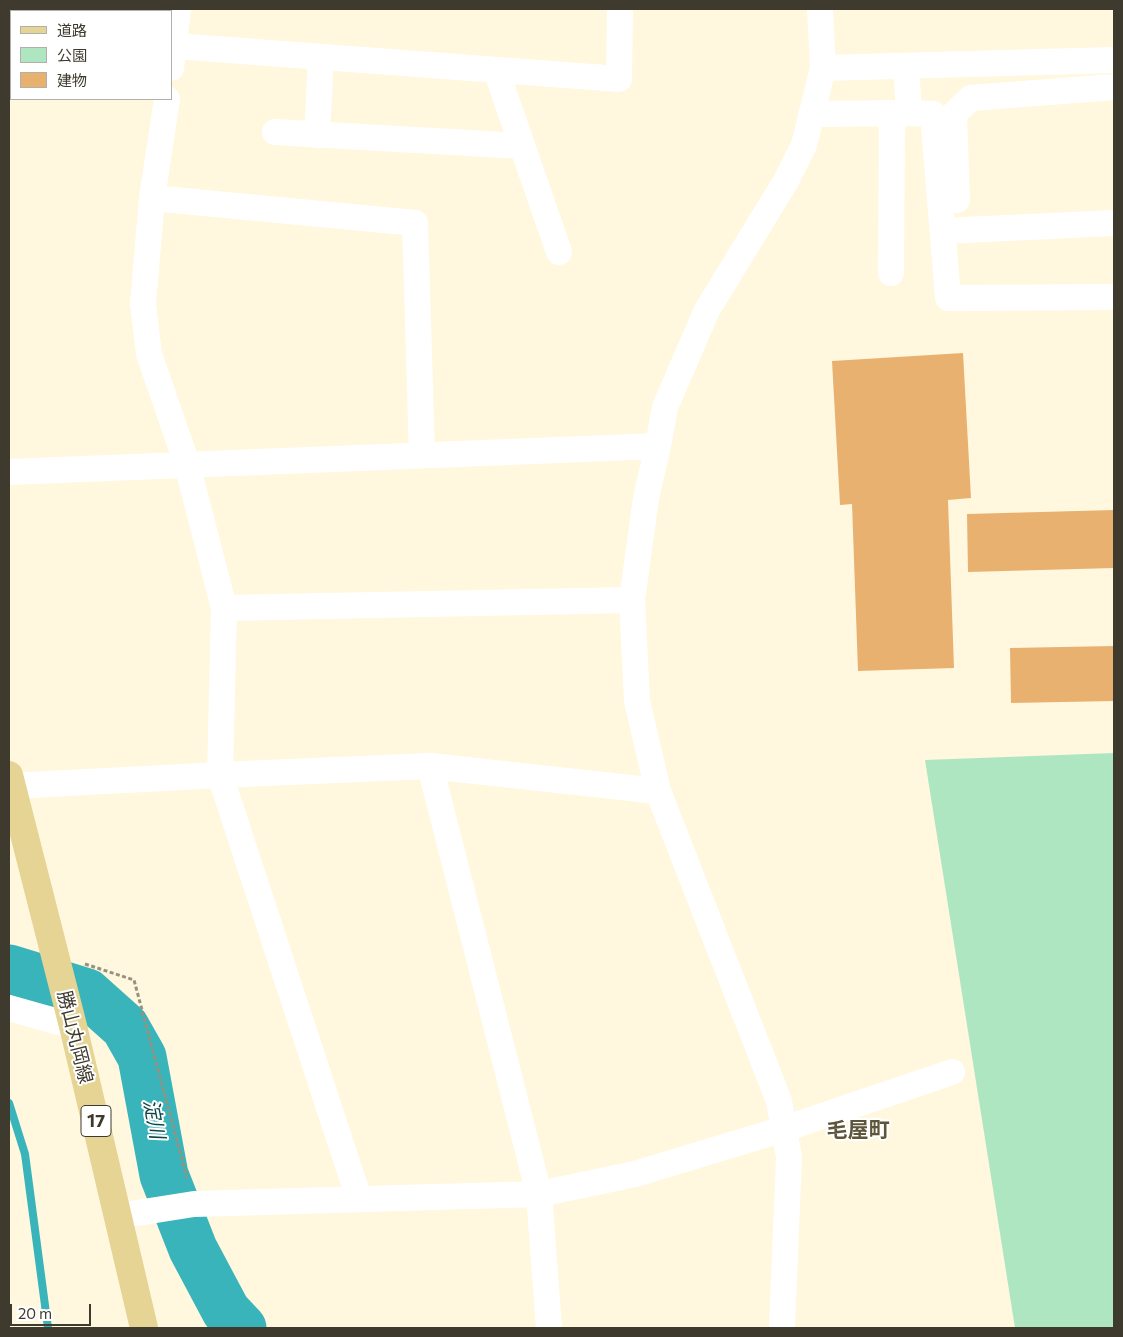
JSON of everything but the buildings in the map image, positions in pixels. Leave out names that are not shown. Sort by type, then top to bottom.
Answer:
[{"type":"main road","name":"勝山丸岡線","points":[[10,781],[71,1018],[129,1214],[144,1328]]},
{"type":"street","points":[[178,9],[173,57],[321,57],[619,79],[620,9]]},
{"type":"street","points":[[782,1328],[789,1156],[779,1101],[658,791],[637,701],[632,600],[646,498],[665,407],[707,310],[786,181],[804,145],[823,68],[820,9]]},
{"type":"street","points":[[317,134],[321,57]]},
{"type":"street","points":[[823,68],[1114,60]]},
{"type":"street","points":[[891,273],[900,113],[906,66]]},
{"type":"street","points":[[496,70],[559,252]]},
{"type":"street","points":[[1114,87],[971,98],[954,114],[948,298],[1114,297]]},
{"type":"street","points":[[166,100],[152,198],[144,304],[149,354],[187,464],[224,608],[220,774],[359,1199]]},
{"type":"street","points":[[811,114],[933,114],[951,230]]},
{"type":"street","points":[[275,132],[522,146]]},
{"type":"street","points":[[152,198],[415,223],[422,455]]},
{"type":"street","points":[[951,230],[1114,223]]},
{"type":"street","points":[[9,472],[658,446]]},
{"type":"street","points":[[224,608],[632,600]]},
{"type":"street","points":[[10,781],[430,766],[658,791]]},
{"type":"street","points":[[430,766],[539,1194],[549,1328]]},
{"type":"street","points":[[9,1008],[71,1018]]},
{"type":"street","points":[[129,1214],[194,1204],[539,1194],[635,1174],[784,1129],[952,1072]]},
{"type":"path","points":[[55,957],[134,980],[194,1204]]},
{"type":"green space","points":[[1114,753],[1114,1328],[1015,1328],[925,760]]},
{"type":"waterway","name":"淀川","points":[[9,969],[87,993],[125,1027],[142,1057],[164,1175],[193,1249],[226,1311],[242,1328]]},
{"type":"waterway","points":[[9,1103],[25,1154],[48,1328]]},
{"type":"district","name":"毛屋町","points":[[858,1130]]}]
